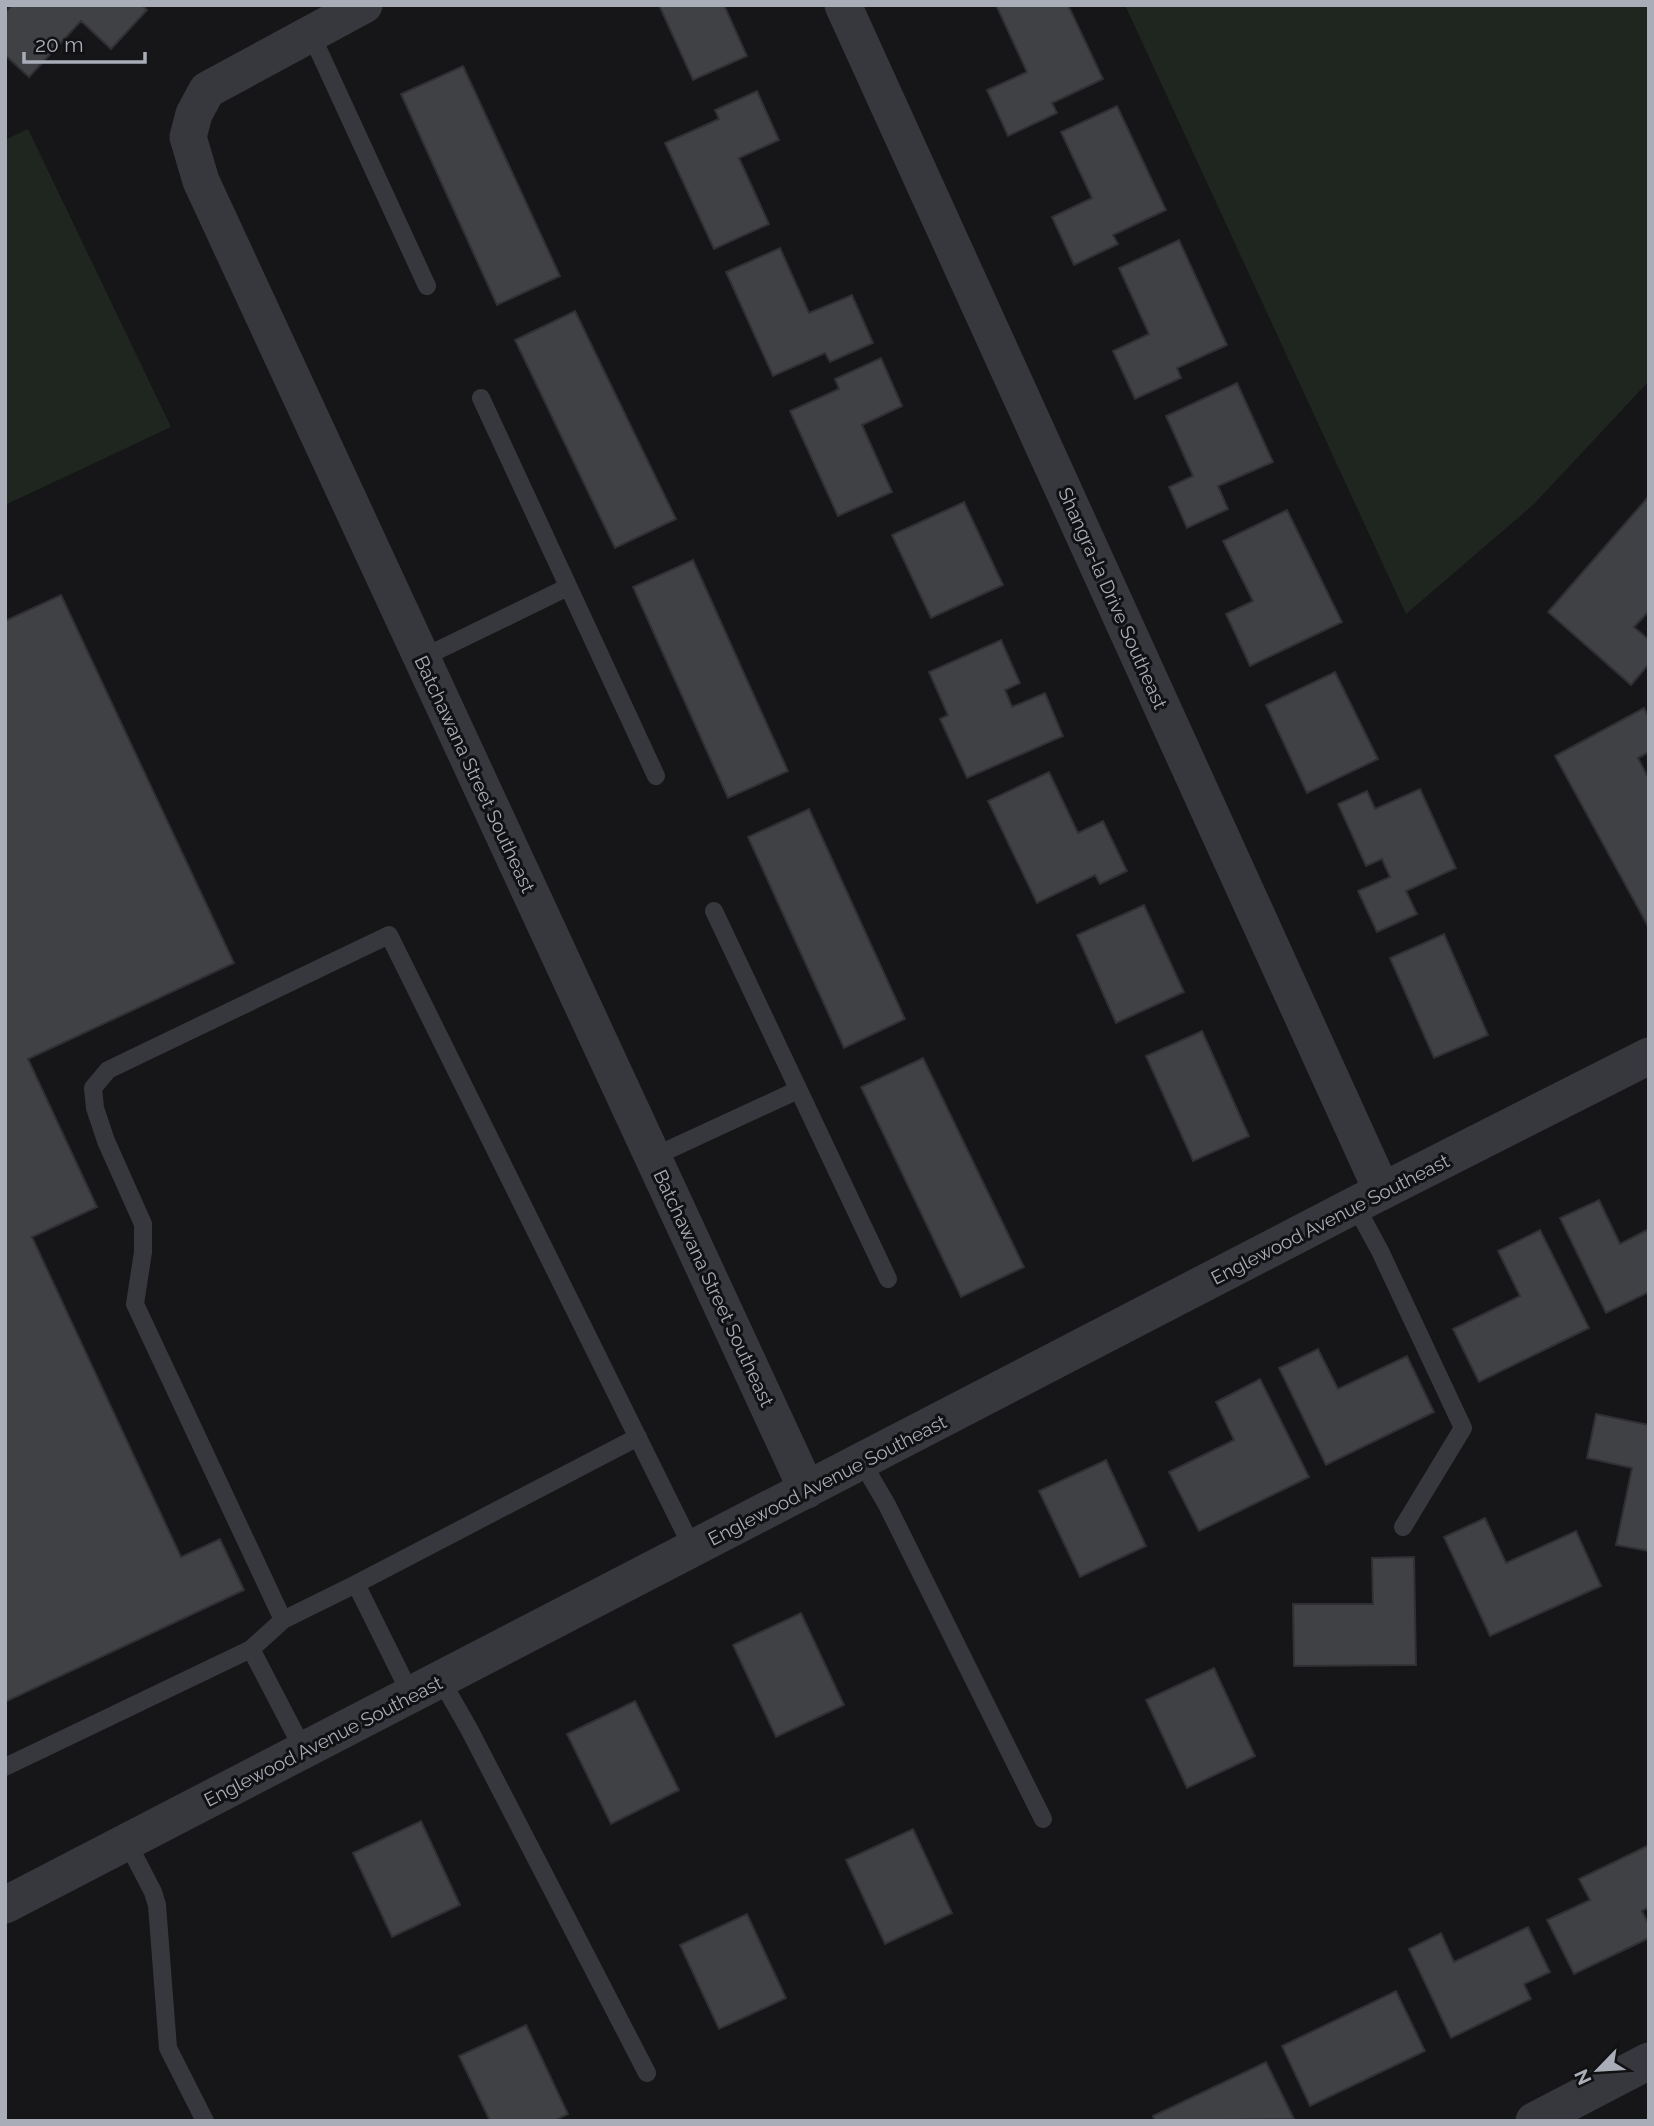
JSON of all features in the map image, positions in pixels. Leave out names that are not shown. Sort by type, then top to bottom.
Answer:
[{"type":"street","name":"Batchawana Street Southeast","points":[[364,5],[207,90],[194,114],[188,137],[201,181],[807,1490]]},
{"type":"street","name":"Shangra-la Drive Southeast","points":[[843,5],[1369,1198]]},
{"type":"street","name":"Englewood Avenue Southeast","points":[[5,1905],[1369,1198],[1649,1056]]},
{"type":"street","points":[[1534,2121],[1649,2061]]},
{"type":"lane","points":[[311,34],[427,286]]},
{"type":"lane","points":[[481,398],[656,776]]},
{"type":"lane","points":[[422,658],[568,587]]},
{"type":"lane","points":[[714,911],[888,1279]]},
{"type":"lane","points":[[283,1620],[135,1304],[143,1252],[143,1224],[106,1141],[95,1108],[93,1088],[108,1070],[389,935],[693,1549]]},
{"type":"lane","points":[[653,1157],[798,1090]]},
{"type":"lane","points":[[1369,1198],[1380,1251],[1463,1428],[1403,1527]]},
{"type":"lane","points":[[5,1767],[251,1649],[283,1620],[638,1437]]},
{"type":"lane","points":[[862,1462],[887,1505],[1043,1819]]},
{"type":"lane","points":[[356,1584],[426,1688],[476,1741],[647,2073]]},
{"type":"lane","points":[[251,1649],[304,1751]]},
{"type":"lane","points":[[127,1842],[157,1905],[168,2048],[205,2121]]},
{"type":"shaded area","points":[[1125,5],[1649,5],[1649,381],[1534,504],[1406,614]]},
{"type":"shaded area","points":[[28,129],[171,427],[5,505],[5,140]]},
{"type":"building","points":[[12,5],[142,5],[147,10],[111,49],[81,21],[29,77],[5,55],[5,13]]},
{"type":"building","points":[[659,5],[724,5],[747,56],[693,80]]},
{"type":"building","points":[[996,5],[1068,5],[1103,79],[1052,103],[1057,113],[1008,136],[987,90],[1027,72]]},
{"type":"building","points":[[463,66],[560,276],[497,305],[401,94]]},
{"type":"building","points":[[757,91],[779,140],[739,158],[769,224],[714,249],[665,143],[719,119],[715,110]]},
{"type":"building","points":[[1117,106],[1166,210],[1113,235],[1118,244],[1074,265],[1052,217],[1092,198],[1061,132]]},
{"type":"building","points":[[1179,240],[1227,345],[1177,368],[1181,378],[1135,399],[1113,351],[1149,334],[1119,268]]},
{"type":"building","points":[[780,248],[809,313],[852,295],[873,343],[830,362],[825,353],[773,376],[726,272]]},
{"type":"building","points":[[575,311],[676,519],[615,548],[515,340]]},
{"type":"building","points":[[881,358],[902,406],[862,425],[892,492],[838,516],[790,411],[839,389],[835,379]]},
{"type":"building","points":[[1237,383],[1273,462],[1218,486],[1228,509],[1187,528],[1169,487],[1193,476],[1166,416]]},
{"type":"building","points":[[1649,496],[1649,611],[1634,627],[1649,640],[1649,664],[1631,685],[1548,612]]},
{"type":"building","points":[[964,502],[1003,585],[931,618],[892,535]]},
{"type":"building","points":[[1287,510],[1342,622],[1250,666],[1226,614],[1253,601],[1223,541]]},
{"type":"building","points":[[693,560],[788,771],[728,798],[633,587]]},
{"type":"building","points":[[61,595],[234,963],[28,1059],[97,1207],[32,1237],[181,1557],[220,1539],[244,1590],[5,1702],[5,621]]},
{"type":"building","points":[[1001,640],[1020,683],[1005,690],[1012,707],[1045,693],[1063,736],[967,778],[940,719],[948,715],[929,672]]},
{"type":"building","points":[[1335,672],[1378,759],[1307,793],[1266,705]]},
{"type":"building","points":[[1644,708],[1649,717],[1649,752],[1638,758],[1649,779],[1649,928],[1555,756]]},
{"type":"building","points":[[1049,772],[1078,833],[1103,821],[1127,871],[1100,884],[1095,875],[1037,903],[988,801]]},
{"type":"building","points":[[1420,789],[1456,868],[1406,891],[1417,914],[1377,932],[1358,891],[1390,877],[1382,859],[1366,866],[1338,804],[1367,791],[1375,809]]},
{"type":"building","points":[[809,809],[905,1019],[844,1048],[748,837]]},
{"type":"building","points":[[1144,905],[1184,992],[1116,1023],[1077,935]]},
{"type":"building","points":[[1444,934],[1488,1035],[1434,1058],[1390,958]]},
{"type":"building","points":[[1202,1031],[1249,1136],[1193,1161],[1146,1056]]},
{"type":"building","points":[[923,1058],[1024,1267],[961,1297],[861,1087]]},
{"type":"building","points":[[1599,1200],[1620,1244],[1649,1229],[1649,1292],[1606,1313],[1560,1218]]},
{"type":"building","points":[[1540,1230],[1589,1328],[1479,1382],[1453,1329],[1520,1296],[1498,1251]]},
{"type":"building","points":[[1318,1349],[1338,1389],[1407,1356],[1434,1412],[1326,1465],[1279,1368]]},
{"type":"building","points":[[1260,1379],[1309,1477],[1199,1531],[1169,1472],[1234,1440],[1216,1402]]},
{"type":"building","points":[[1596,1414],[1649,1425],[1649,1551],[1616,1545],[1632,1468],[1587,1458]]},
{"type":"building","points":[[1106,1460],[1146,1546],[1080,1577],[1039,1491]]},
{"type":"building","points":[[1485,1518],[1506,1563],[1576,1531],[1601,1586],[1490,1636],[1444,1537]]},
{"type":"building","points":[[1414,1557],[1416,1665],[1294,1666],[1293,1604],[1373,1604],[1372,1558]]},
{"type":"building","points":[[801,1613],[844,1705],[776,1737],[733,1645]]},
{"type":"building","points":[[1214,1668],[1255,1756],[1187,1788],[1146,1700]]},
{"type":"building","points":[[635,1701],[679,1790],[611,1824],[567,1734]]},
{"type":"building","points":[[421,1821],[460,1905],[392,1937],[353,1853]]},
{"type":"building","points":[[913,1829],[952,1913],[885,1944],[846,1860]]},
{"type":"building","points":[[1649,1845],[1649,1907],[1642,1911],[1649,1925],[1649,1938],[1574,1974],[1547,1920],[1590,1900],[1579,1879]]},
{"type":"building","points":[[747,1914],[786,1998],[719,2029],[680,1945]]},
{"type":"building","points":[[1528,1927],[1550,1972],[1524,1984],[1531,1999],[1451,2038],[1409,1949],[1441,1933],[1454,1962]]},
{"type":"building","points":[[1396,1991],[1425,2051],[1310,2106],[1282,2046]]},
{"type":"building","points":[[526,2025],[568,2114],[554,2121],[490,2121],[459,2056]]},
{"type":"building","points":[[1266,2062],[1294,2119],[1155,2121],[1153,2116]]}]
